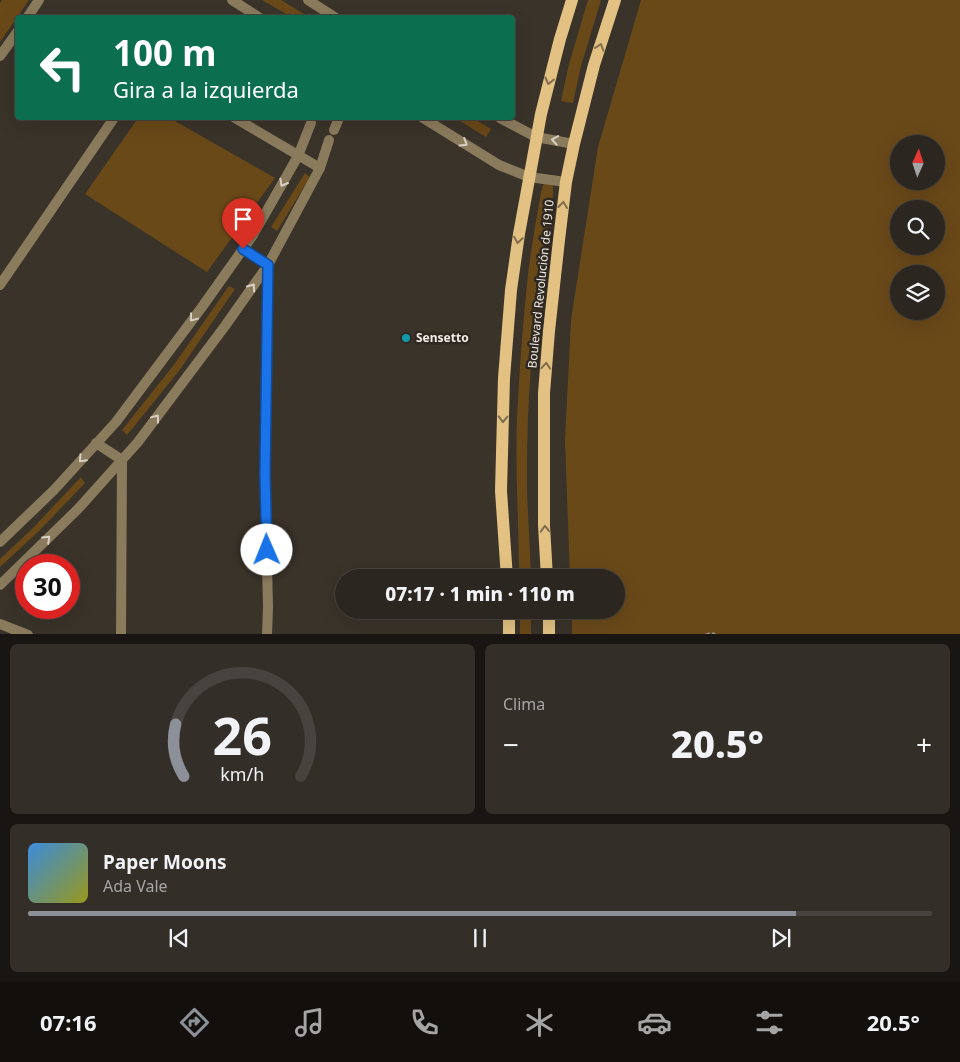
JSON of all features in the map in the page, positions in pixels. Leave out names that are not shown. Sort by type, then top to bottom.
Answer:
[{"type":"main road","name":"Boulevard Revolución de 1910","points":[[506,569],[501,491],[504,378],[511,290],[536,137],[560,39],[572,0]]},
{"type":"main road","name":"Boulevard Revolución de 1910","points":[[546,569],[544,525],[544,393],[548,331],[566,182],[594,65],[615,0]]},
{"type":"main road","points":[[510,619],[510,634]]},
{"type":"main road","points":[[549,619],[549,634]]},
{"type":"street","points":[[29,15],[39,0]]},
{"type":"street","points":[[232,0],[255,15]]},
{"type":"street","points":[[308,0],[331,15]]},
{"type":"street","points":[[0,56],[15,35]]},
{"type":"street","points":[[0,286],[113,120]]},
{"type":"street","points":[[238,120],[320,168]]},
{"type":"street","points":[[334,130],[339,120]]},
{"type":"street","points":[[426,120],[499,165],[529,177],[566,182]]},
{"type":"street","points":[[504,120],[536,137],[574,144]]},
{"type":"street","points":[[0,542],[54,490],[116,422],[202,307],[243,249],[298,156],[312,123]]},
{"type":"street","points":[[0,585],[78,509],[138,442],[219,334],[268,265],[320,168],[329,140]]},
{"type":"street","points":[[243,249],[268,265]]},
{"type":"street","points":[[267,634],[265,475],[268,265]]},
{"type":"street","points":[[96,443],[122,460]]},
{"type":"street","points":[[121,634],[122,460]]},
{"type":"street","points":[[0,624],[28,634]]},
{"type":"path","points":[[706,634],[714,634]]},
{"type":"shaded area","points":[[2,0],[29,0],[19,15],[15,15],[15,20],[0,42],[0,3]]},
{"type":"shaded area","points":[[262,0],[281,0],[306,15],[288,15]]},
{"type":"shaded area","points":[[588,0],[601,0],[581,66],[573,103],[561,101],[569,64]]},
{"type":"shaded area","points":[[641,0],[960,0],[960,634],[572,634],[572,619],[625,619],[625,569],[570,569],[565,440],[571,320],[598,147]]},
{"type":"shaded area","points":[[137,120],[176,120],[275,178],[207,272],[85,194]]},
{"type":"shaded area","points":[[458,120],[476,120],[491,129],[486,137]]},
{"type":"shaded area","points":[[305,173],[310,177],[277,231],[271,227]]},
{"type":"shaded area","points":[[551,182],[553,195],[541,268],[530,379],[527,490],[531,569],[519,569],[517,418],[527,281],[543,185]]},
{"type":"shaded area","points":[[229,286],[235,289],[179,371],[127,435],[122,430],[173,366]]},
{"type":"shaded area","points":[[81,477],[85,483],[39,531],[0,567],[0,559],[33,528]]},
{"type":"shaded area","points":[[520,619],[531,619],[531,634],[520,634]]},
{"type":"place","name":"Sensetto","points":[[406,338]]},
{"type":"route","points":[[243,249],[268,265],[265,475],[267,550]]}]
